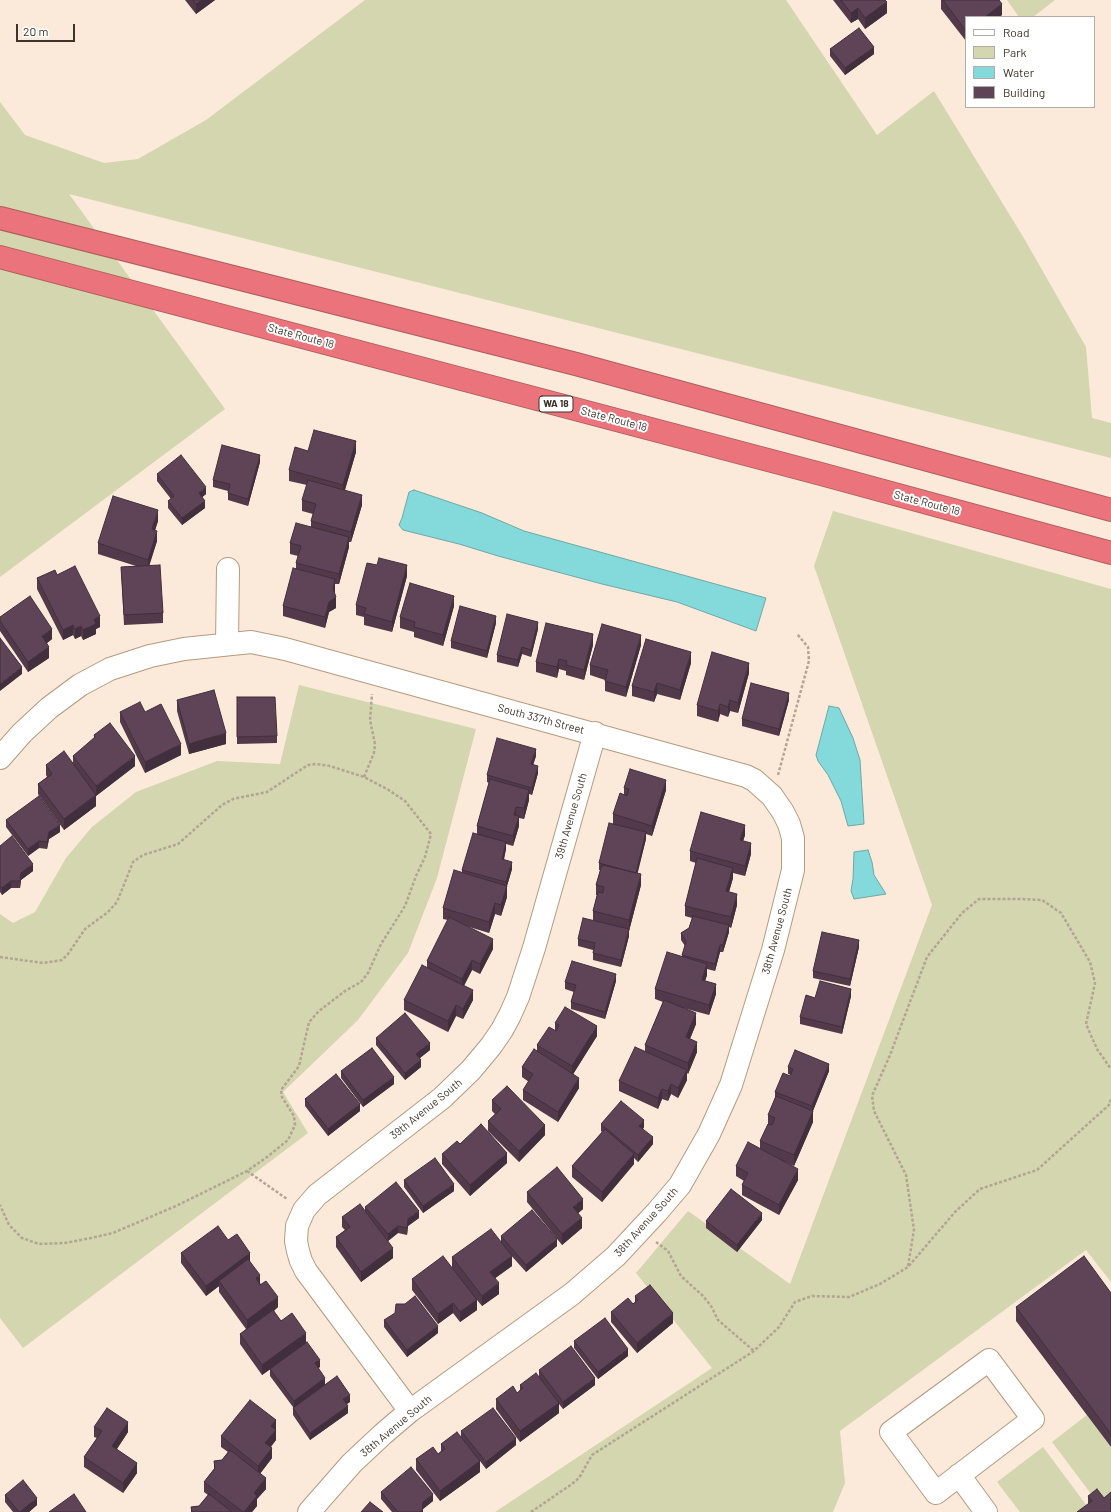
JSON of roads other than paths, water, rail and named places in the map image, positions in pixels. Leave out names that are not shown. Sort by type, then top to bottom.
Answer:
[{"type":"highway","points":[[0,218],[576,364],[1111,510]]},
{"type":"highway","name":"State Route 18","points":[[0,257],[821,474],[1111,553]]},
{"type":"street","points":[[227,644],[228,569]]},
{"type":"street","name":"South 337th Street","points":[[0,758],[22,733],[49,708],[94,677],[126,663],[150,656],[184,649],[251,642],[285,649],[595,733],[746,776],[754,780],[778,804]]},
{"type":"street","name":"39th Avenue South","points":[[410,1411],[314,1282],[301,1261],[296,1241],[298,1226],[304,1210],[317,1195],[421,1115],[456,1086],[480,1059],[502,1030],[518,997],[534,948],[595,733]]},
{"type":"street","name":"38th Avenue South","points":[[309,1512],[352,1463],[410,1411],[572,1294],[616,1256],[680,1185],[709,1134],[731,1085],[773,950],[793,870],[793,838],[778,804]]},
{"type":"street","points":[[989,1360],[1034,1419],[959,1475],[936,1493],[891,1432],[989,1360]]},
{"type":"street","points":[[959,1475],[986,1512]]},
{"type":"water","points":[[414,490],[482,513],[524,531],[766,598],[756,631],[677,602],[602,584],[403,530],[399,525],[409,492]]},
{"type":"water","points":[[829,706],[839,708],[853,738],[860,760],[864,824],[848,826],[841,801],[816,755]]},
{"type":"water","points":[[868,850],[874,875],[886,894],[854,899],[851,891],[854,852]]}]
